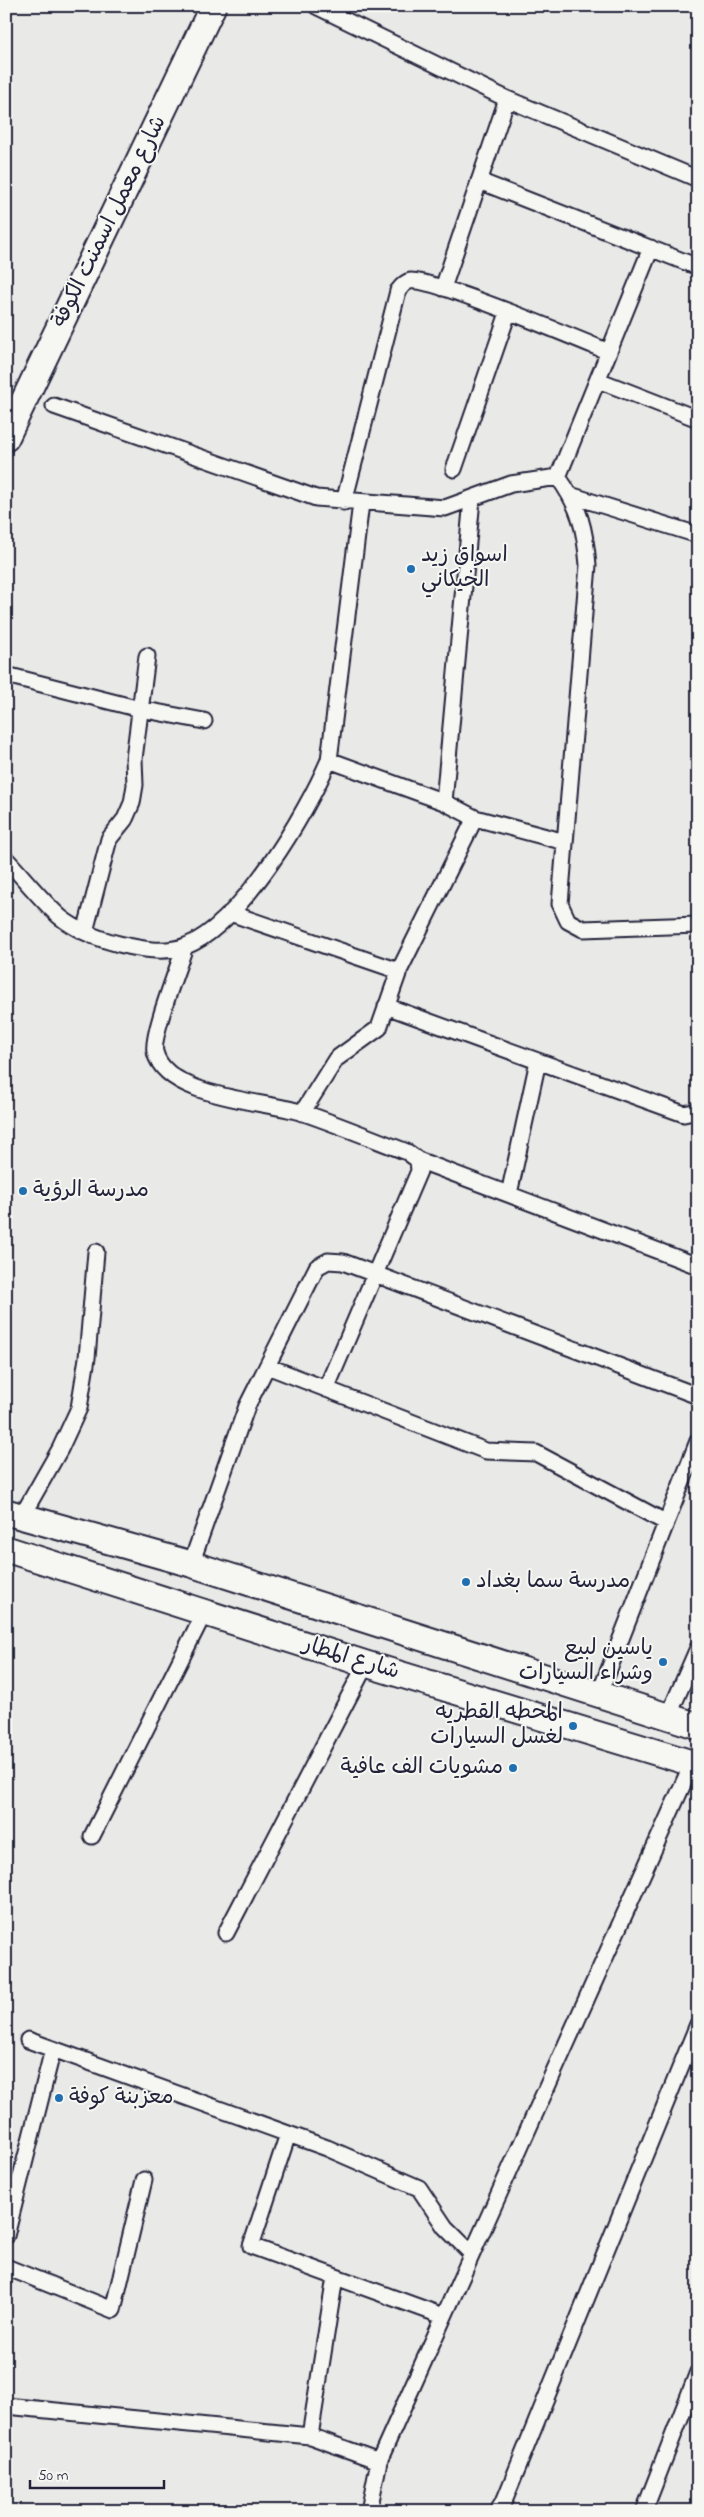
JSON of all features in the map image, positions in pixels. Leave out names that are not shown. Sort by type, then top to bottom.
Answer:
[{"type":"main road","name":"شارع معمل اسمنت الكوفة","points":[[6,438],[213,6]]},
{"type":"main road","name":"شارع المطار","points":[[14,1514],[191,1564],[698,1726]]},
{"type":"main road","name":"شارع المطار","points":[[6,1549],[366,1664],[695,1764]]},
{"type":"street","points":[[316,6],[507,99],[698,179]]},
{"type":"street","points":[[443,288],[507,99]]},
{"type":"street","points":[[479,181],[698,267]]},
{"type":"street","points":[[558,477],[651,248]]},
{"type":"street","points":[[344,502],[398,290],[411,280],[443,288],[610,352]]},
{"type":"street","points":[[454,469],[508,313]]},
{"type":"street","points":[[598,380],[698,419]]},
{"type":"street","points":[[54,406],[316,498],[344,502],[445,508],[511,484],[558,477]]},
{"type":"street","points":[[558,477],[581,516],[586,532],[588,565],[560,904],[568,921],[583,929],[698,925],[698,921]]},
{"type":"street","points":[[570,495],[698,535]]},
{"type":"street","points":[[444,802],[472,499]]},
{"type":"street","points":[[6,859],[61,918],[85,932],[142,950],[159,950],[185,946],[207,933],[230,914],[277,856],[317,787],[329,760],[361,503]]},
{"type":"street","points":[[85,932],[109,839],[125,819],[132,803],[140,709],[147,656]]},
{"type":"street","points":[[6,675],[140,709],[204,721]]},
{"type":"street","points":[[329,760],[444,802],[475,818],[566,842]]},
{"type":"street","points":[[302,1112],[336,1058],[379,1028],[398,971],[475,818]]},
{"type":"street","points":[[230,914],[398,971]]},
{"type":"street","points":[[185,946],[157,1034],[154,1051],[162,1069],[183,1082],[210,1093],[245,1102],[302,1112],[407,1152],[418,1160],[698,1266]]},
{"type":"street","points":[[386,1006],[684,1114],[698,1112]]},
{"type":"street","points":[[509,1194],[538,1061]]},
{"type":"street","points":[[326,1389],[419,1172],[418,1160]]},
{"type":"street","points":[[14,1514],[60,1449],[79,1408],[87,1358],[96,1252]]},
{"type":"street","points":[[191,1564],[247,1406],[317,1267],[328,1261],[343,1262],[698,1396]]},
{"type":"street","points":[[267,1366],[486,1451],[536,1453],[665,1522]]},
{"type":"street","points":[[599,1695],[698,1441]]},
{"type":"street","points":[[92,1836],[204,1612]]},
{"type":"street","points":[[668,1717],[698,1648]]},
{"type":"street","points":[[226,1933],[366,1664]]},
{"type":"street","points":[[369,2511],[379,2461],[443,2316],[695,1764]]},
{"type":"street","points":[[497,2511],[505,2499],[698,2024]]},
{"type":"street","points":[[28,2040],[327,2148],[419,2188],[445,2227],[472,2254]]},
{"type":"street","points":[[6,2236],[53,2049]]},
{"type":"street","points":[[288,2134],[252,2246],[443,2316]]},
{"type":"street","points":[[6,2267],[113,2310],[144,2180]]},
{"type":"street","points":[[310,2436],[336,2277]]},
{"type":"street","points":[[644,2511],[691,2405],[698,2372]]},
{"type":"street","points":[[6,2406],[310,2436],[379,2461]]},
{"type":"place","name":"اسواق زيد الخيكاني","points":[[411,569]]},
{"type":"place","name":"مدرسة الرؤية","points":[[23,1191]]},
{"type":"place","name":"مدرسة سما بغداد","points":[[466,1582]]},
{"type":"place","name":"ياسين لبيع وشراء السيارات","points":[[663,1662]]},
{"type":"place","name":"المحطه القطريه لغسل السيارات","points":[[573,1726]]},
{"type":"place","name":"مشويات الف عافية","points":[[513,1768]]},
{"type":"place","name":"معزبنة كوفة","points":[[59,2098]]}]
